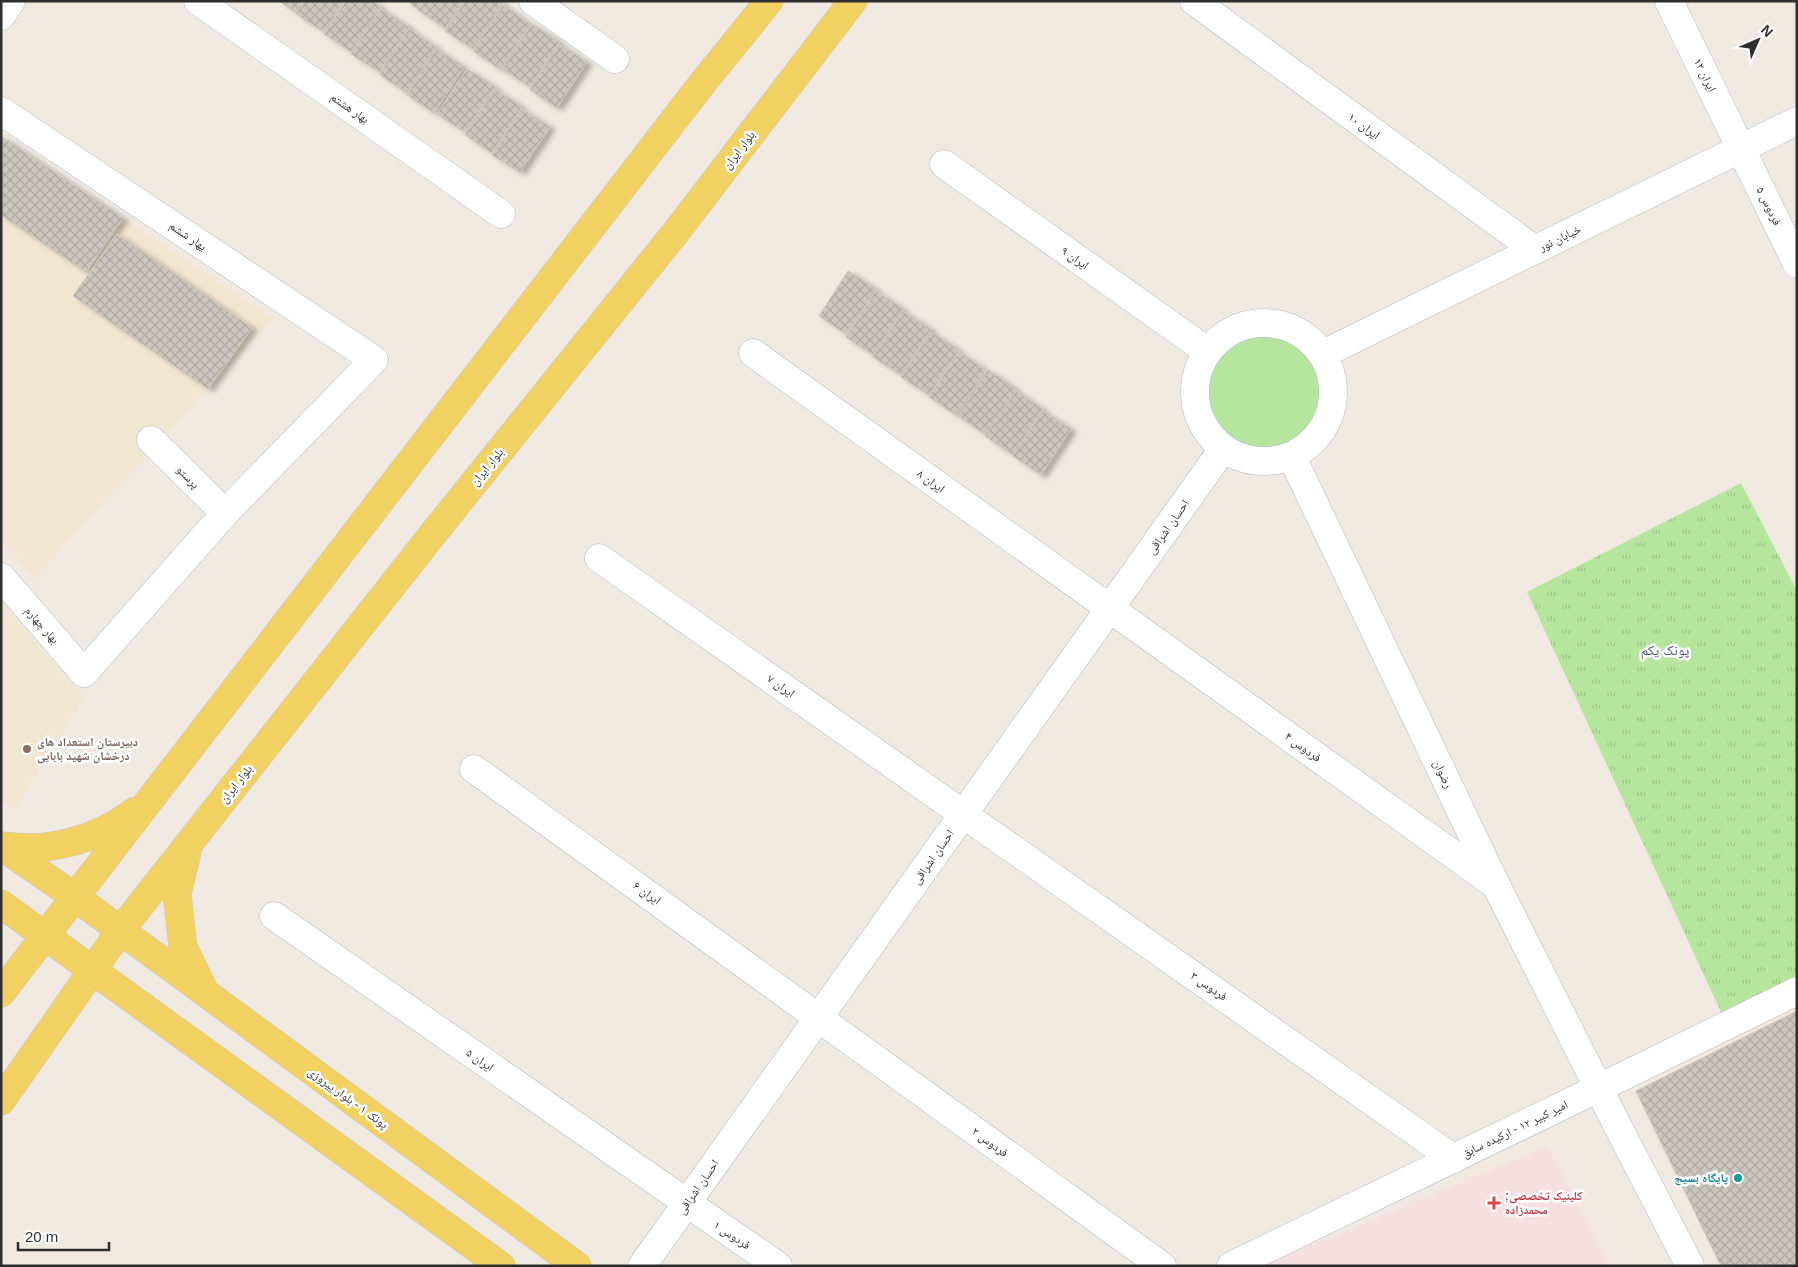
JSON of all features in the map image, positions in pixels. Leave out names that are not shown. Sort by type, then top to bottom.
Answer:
[{"type":"main road","points":[[1,993],[156,795],[701,85],[769,1]]},
{"type":"main road","name":"بلوار ایران","points":[[92,970],[120,931],[432,535],[676,232],[853,1]]},
{"type":"main road","points":[[2,846],[44,848],[85,839],[122,821],[156,795]]},
{"type":"main road","points":[[190,843],[177,894],[183,947],[206,994]]},
{"type":"main road","name":"پونک ۱ - بلوار پیروزی","points":[[2,846],[75,897],[576,1266]]},
{"type":"main road","points":[[1,904],[501,1266]]},
{"type":"main road","points":[[1,1101],[92,970]]},
{"type":"street","points":[[1,16],[11,1]]},
{"type":"street","name":"بهار هشتم","points":[[198,1],[501,214]]},
{"type":"street","points":[[532,1],[615,59]]},
{"type":"street","name":"ایران ۱۰","points":[[1194,1],[1535,250]]},
{"type":"street","name":"ایران ۱۲","points":[[1669,1],[1741,149]]},
{"type":"street","name":"یهار ششم","points":[[1,111],[374,360],[225,513]]},
{"type":"street","name":"خیابان نور","points":[[1323,354],[1797,121]]},
{"type":"street","name":"فردوس ۵","points":[[1741,149],[1797,264]]},
{"type":"street","name":"ایران ۹","points":[[944,164],[1207,351]]},
{"type":"street","points":[[1266,322],[1288,326],[1308,338],[1323,354],[1332,376],[1334,401],[1326,424],[1312,443],[1292,457],[1268,462],[1245,460],[1223,449],[1208,434],[1196,407],[1194,392],[1197,371],[1207,351],[1223,335],[1243,325],[1266,322]]},
{"type":"street","name":"ایران ۸","points":[[753,353],[1110,609]]},
{"type":"street","name":"پرستو","points":[[151,440],[225,513]]},
{"type":"street","name":"احسان اشراقی","points":[[642,1266],[1223,449]]},
{"type":"street","name":"رضوان","points":[[1292,457],[1496,885],[1690,1266]]},
{"type":"street","name":"بهار چهارم","points":[[1,577],[84,672],[225,513]]},
{"type":"street","name":"ایران ۷","points":[[599,558],[963,815]]},
{"type":"street","name":"فردوس ۴","points":[[1110,609],[1496,885]]},
{"type":"street","name":"ایران ۶","points":[[474,769],[819,1017]]},
{"type":"street","name":"فردوس ۳","points":[[963,815],[1454,1159]]},
{"type":"street","name":"ایران ۵","points":[[274,916],[686,1204]]},
{"type":"street","name":"امیر کبیر ۱۲ - ارکیده سابق","points":[[1231,1266],[1797,991]]},
{"type":"street","name":"فردوس ۲","points":[[819,1017],[1162,1266]]},
{"type":"street","name":"فردوس ۱","points":[[686,1204],[778,1266]]},
{"type":"shaded area","points":[[1,136],[273,318],[34,578],[1,541]]},
{"type":"shaded area","name":"دبیرستان استعداد های درخشان شهید بابایی","points":[[1,602],[84,698],[14,810],[1,800]]},
{"type":"shaded area","name":";کلینیک تخصصی محمدزاده","points":[[1548,1146],[1609,1266],[1266,1266],[1274,1261]]},
{"type":"green space","points":[[1266,322],[1288,326],[1309,338],[1323,355],[1331,375],[1333,396],[1328,417],[1318,435],[1302,450],[1280,459],[1258,461],[1230,452],[1218,444],[1209,434],[1204,428],[1197,411],[1195,390],[1200,360],[1205,349],[1212,342],[1243,325]]},
{"type":"green space","points":[[1741,483],[1797,591],[1797,991],[1727,1025],[1527,592]]},
{"type":"building","points":[[279,1],[301,1],[295,12]]},
{"type":"building","points":[[305,1],[344,1],[324,32],[296,14]]},
{"type":"building","points":[[346,1],[372,1],[381,7],[351,52],[324,34]]},
{"type":"building","points":[[407,1],[422,1],[418,9]]},
{"type":"building","points":[[424,1],[463,1],[445,28],[418,10]]},
{"type":"building","points":[[465,1],[500,1],[503,3],[473,49],[445,31]]},
{"type":"building","points":[[503,5],[530,24],[500,69],[473,51]]},
{"type":"building","points":[[381,9],[409,27],[379,72],[351,54]]},
{"type":"building","points":[[532,24],[559,42],[530,87],[502,69]]},
{"type":"building","points":[[409,29],[436,47],[407,93],[379,74]]},
{"type":"building","points":[[559,44],[587,62],[557,108],[530,90]]},
{"type":"building","points":[[436,49],[464,67],[434,113],[407,95]]},
{"type":"building","points":[[467,69],[495,87],[465,132],[437,114]]},
{"type":"building","points":[[495,89],[522,107],[492,153],[465,135]]},
{"type":"building","points":[[522,109],[550,127],[520,172],[492,155]]},
{"type":"building","points":[[1,136],[123,218],[86,272],[1,215]]},
{"type":"building","points":[[117,234],[252,328],[208,389],[73,296]]},
{"type":"building","points":[[848,271],[876,289],[846,334],[819,316]]},
{"type":"building","points":[[876,291],[903,309],[873,355],[846,337]]},
{"type":"building","points":[[903,311],[931,329],[901,375],[873,357]]},
{"type":"building","points":[[931,332],[959,350],[929,395],[901,377]]},
{"type":"building","points":[[959,352],[986,370],[956,415],[929,397]]},
{"type":"building","points":[[988,370],[1016,389],[986,435],[958,416]]},
{"type":"building","points":[[1016,391],[1043,409],[1013,455],[985,436]]},
{"type":"building","points":[[1043,411],[1071,429],[1041,475],[1013,456]]},
{"type":"building","name":"پایگاه بسیج","points":[[1797,1011],[1797,1266],[1721,1266],[1636,1091]]},
{"type":"place","name":"دبیرستان استعداد های درخشان شهید بابایی","points":[[27,749]]},
{"type":"place","name":"پایگاه بسیج","points":[[1738,1178]]},
{"type":"place","name":";کلینیک تخصصی محمدزاده","points":[[1494,1203]]},
{"type":"district","name":"پونک یکم","points":[[1665,650]]}]
